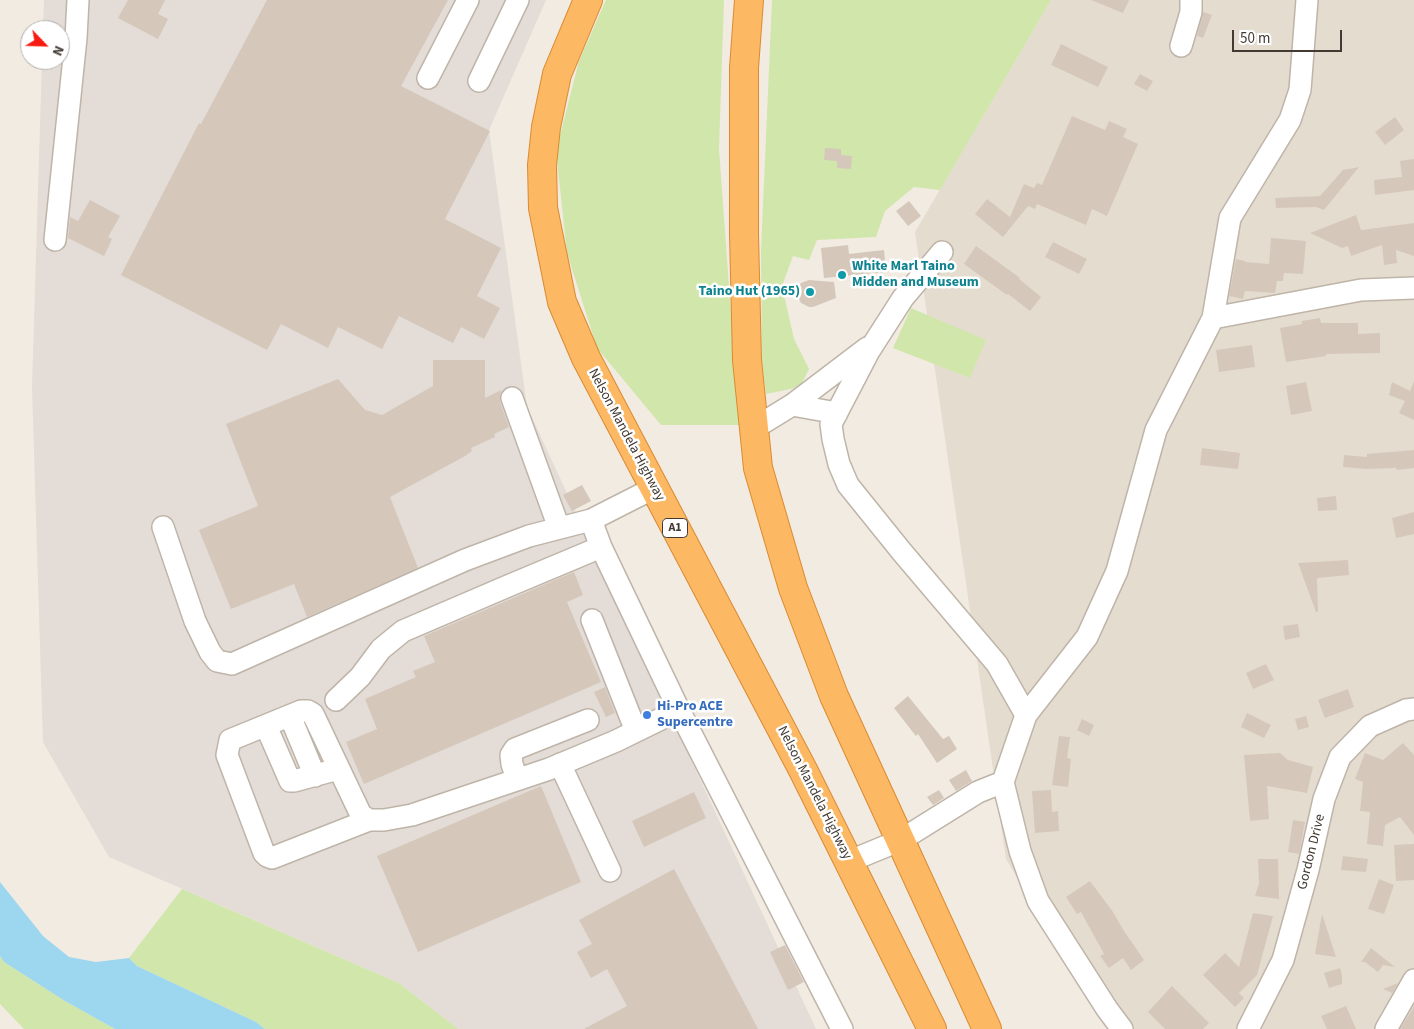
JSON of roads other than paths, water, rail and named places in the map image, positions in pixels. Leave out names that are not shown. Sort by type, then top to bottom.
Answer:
[{"type":"highway","name":"Nelson Mandela Highway","points":[[588,0],[557,74],[545,136],[542,165],[544,208],[562,302],[586,358],[803,770],[847,868],[932,1029]]},
{"type":"highway","points":[[749,0],[744,68],[744,234],[748,360],[758,468],[793,588],[834,696],[894,835],[987,1029]]},
{"type":"street","points":[[55,240],[75,48],[78,0]]},
{"type":"street","points":[[428,78],[468,0]]},
{"type":"street","points":[[479,81],[518,0]]},
{"type":"street","points":[[1182,46],[1191,12],[1191,0]]},
{"type":"street","points":[[1122,1029],[1107,1009],[1038,901],[1020,851],[1003,782],[1026,715],[1087,637],[1117,571],[1156,430],[1213,318],[1230,218],[1290,120],[1300,90],[1307,0]]},
{"type":"street","points":[[942,252],[903,298],[873,343],[831,424],[833,439],[839,464],[848,485],[997,664],[1026,715]]},
{"type":"street","points":[[1213,318],[1361,290],[1414,288]]},
{"type":"street","points":[[753,429],[792,405],[873,343]]},
{"type":"street","points":[[512,398],[560,528]]},
{"type":"street","points":[[792,405],[837,413]]},
{"type":"street","points":[[163,527],[195,621],[210,652],[217,661],[232,664],[464,560],[529,536],[591,520],[654,488]]},
{"type":"street","points":[[591,520],[679,710],[842,1029]]},
{"type":"street","points":[[336,700],[360,677],[381,649],[403,631],[602,547]]},
{"type":"street","points":[[592,620],[636,731]]},
{"type":"street","name":"Gordon Drive","points":[[1248,1029],[1283,960],[1308,870],[1324,799],[1340,757],[1370,726],[1406,710],[1414,709]]},
{"type":"street","points":[[369,820],[361,815],[313,714],[308,711],[302,711],[230,740],[227,755],[265,855],[272,858],[369,820],[384,820],[412,815],[518,780],[616,741],[679,710]]},
{"type":"street","points":[[290,716],[315,776]]},
{"type":"street","points":[[518,780],[512,764],[512,755],[515,749],[588,720]]},
{"type":"street","points":[[266,726],[290,781],[338,769]]},
{"type":"street","points":[[560,764],[610,871]]},
{"type":"street","points":[[847,868],[894,835],[978,792],[1003,782]]},
{"type":"street","points":[[1386,1029],[1414,980]]},
{"type":"water","points":[[0,882],[43,936],[69,957],[96,962],[129,958],[137,966],[256,1022],[265,1029],[115,1029],[65,1001],[4,962],[0,956]]},
{"type":"place","name":"White Marl Taino Midden and Museum","points":[[842,275]]},
{"type":"place","name":"Taino Hut (1965)","points":[[810,292]]},
{"type":"place","name":"Hi-Pro ACE Supercentre","points":[[647,715]]}]
